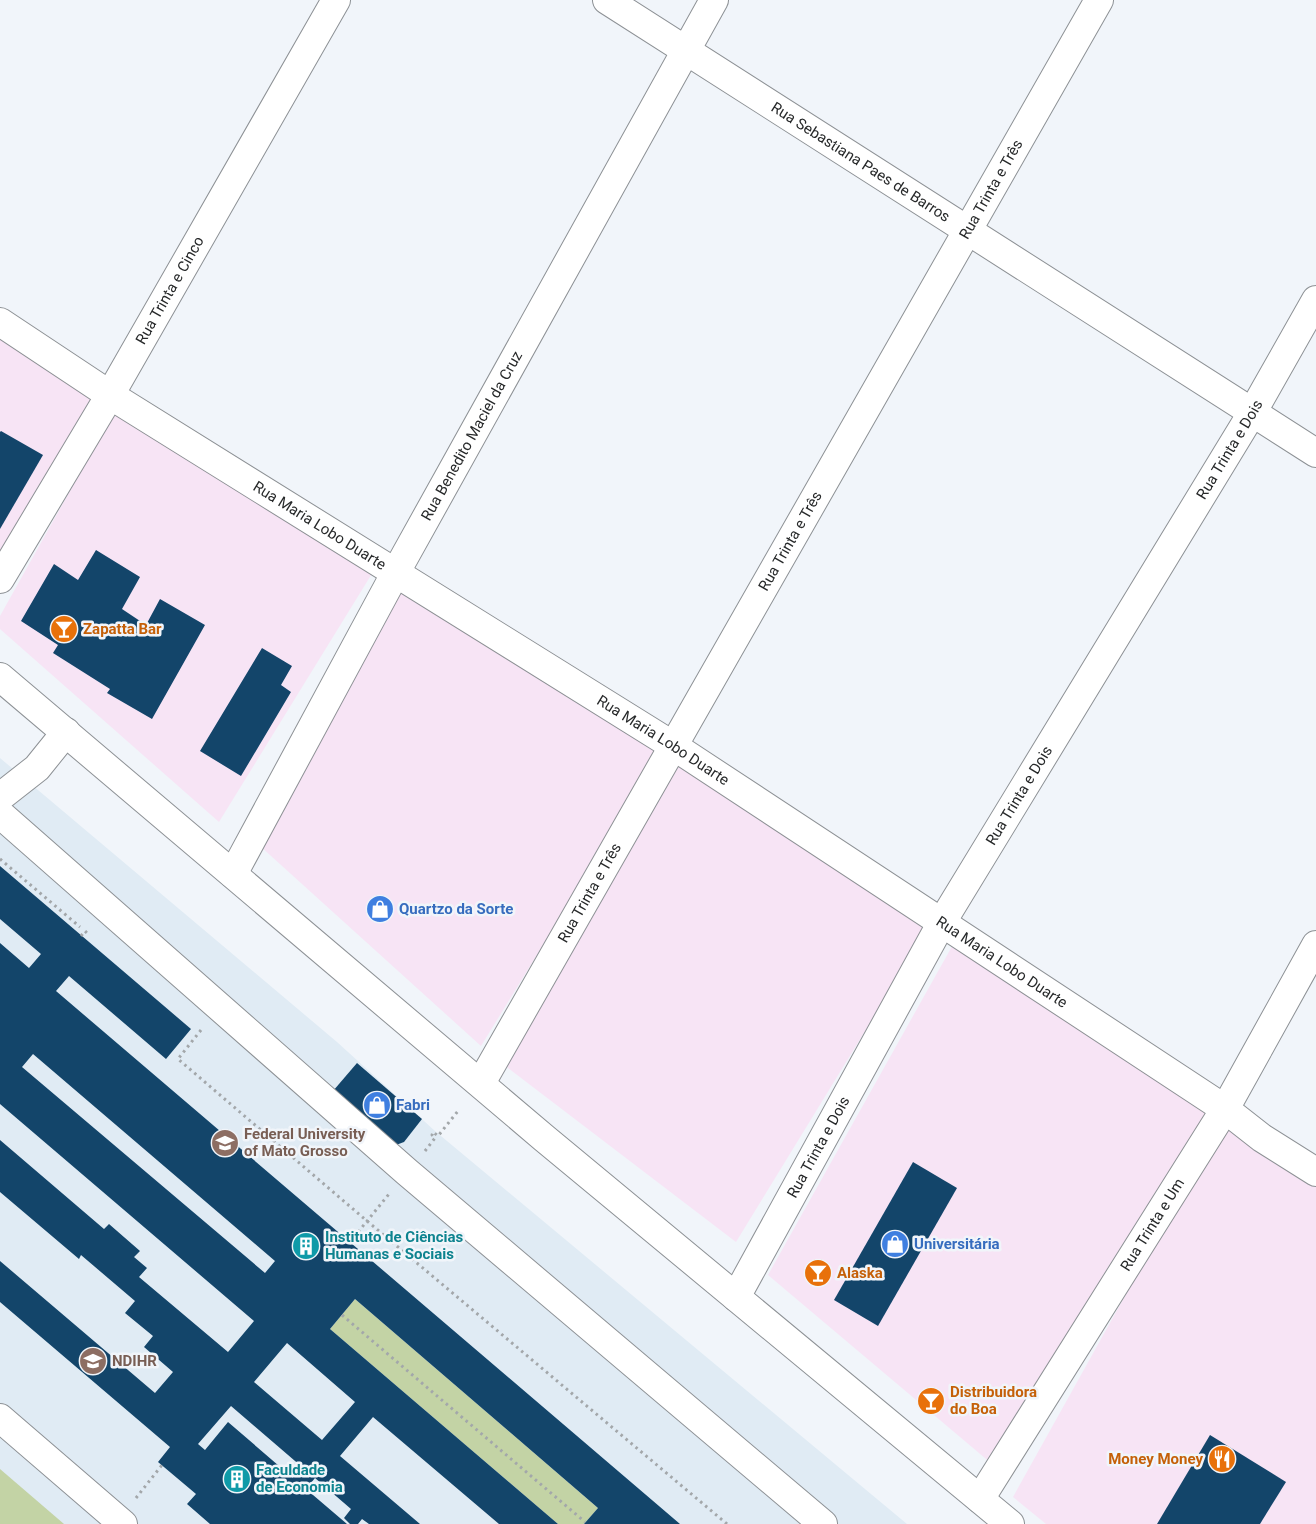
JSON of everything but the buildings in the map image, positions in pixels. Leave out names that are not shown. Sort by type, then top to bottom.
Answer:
[{"type":"street","name":"Rua Trinta e Cinco","points":[[0,579],[110,394],[336,0]]},
{"type":"street","name":"Rua Sebastiana Paes de Barros","points":[[607,0],[1316,453]]},
{"type":"street","name":"Rua Benedito Maciel da Cruz","points":[[233,874],[396,572],[714,0]]},
{"type":"street","name":"Rua Trinta e Três","points":[[481,1083],[672,745],[1099,0]]},
{"type":"street","name":"Rua Trinta e Dois","points":[[736,1297],[942,922],[1252,413],[1316,300]]},
{"type":"street","name":"Rua Maria Lobo Duarte","points":[[0,322],[110,394],[672,745],[1225,1109],[1262,1138],[1316,1172]]},
{"type":"street","points":[[0,676],[481,1083],[1010,1524]]},
{"type":"street","points":[[0,797],[38,768],[66,732]]},
{"type":"street","points":[[0,814],[407,1172],[822,1524]]},
{"type":"street","name":"Rua Trinta e Um","points":[[980,1499],[1225,1109],[1316,944]]},
{"type":"street","points":[[0,1418],[120,1522]]},
{"type":"path","points":[[81,936],[85,931],[92,937]]},
{"type":"path","points":[[194,1025],[202,1031],[178,1059],[366,1221],[727,1524]]},
{"type":"path","points":[[342,1315],[586,1522]]},
{"type":"path","points":[[120,1522],[162,1465]]},
{"type":"shaded area","points":[[0,332],[103,399],[0,572]]},
{"type":"shaded area","points":[[118,405],[373,572],[219,822],[0,629],[0,616]]},
{"type":"shaded area","points":[[405,586],[661,753],[481,1046],[260,846]]},
{"type":"shaded area","points":[[677,753],[933,920],[736,1242],[504,1065]]},
{"type":"shaded area","name":"Federal University of Mato Grosso","points":[[0,758],[337,1042],[435,1131],[907,1524],[0,1524]]},
{"type":"shaded area","points":[[955,941],[1210,1107],[992,1464],[768,1275]]},
{"type":"shaded area","points":[[1222,1122],[1316,1183],[1316,1524],[1046,1524],[1013,1497]]},
{"type":"green space","points":[[355,1299],[598,1508],[584,1524],[558,1524],[330,1329]]},
{"type":"green space","points":[[0,1469],[64,1524],[0,1524]]},
{"type":"place","name":"Zapatta Bar","points":[[64,629]]},
{"type":"place","name":"Quartzo da Sorte","points":[[380,909]]},
{"type":"place","name":"Fabri","points":[[377,1105]]},
{"type":"place","name":"Federal University of Mato Grosso","points":[[225,1143]]},
{"type":"place","name":"Universitária","points":[[895,1244]]},
{"type":"place","name":"Instituto de Ciências Humanas e Sociais","points":[[306,1246]]},
{"type":"place","name":"Alaska","points":[[818,1273]]},
{"type":"place","name":"NDIHR","points":[[93,1361]]},
{"type":"place","name":"Distribuidora do Boa","points":[[931,1401]]},
{"type":"place","name":"Money Money","points":[[1222,1459]]},
{"type":"place","name":"Faculdade de Economia","points":[[237,1479]]}]
